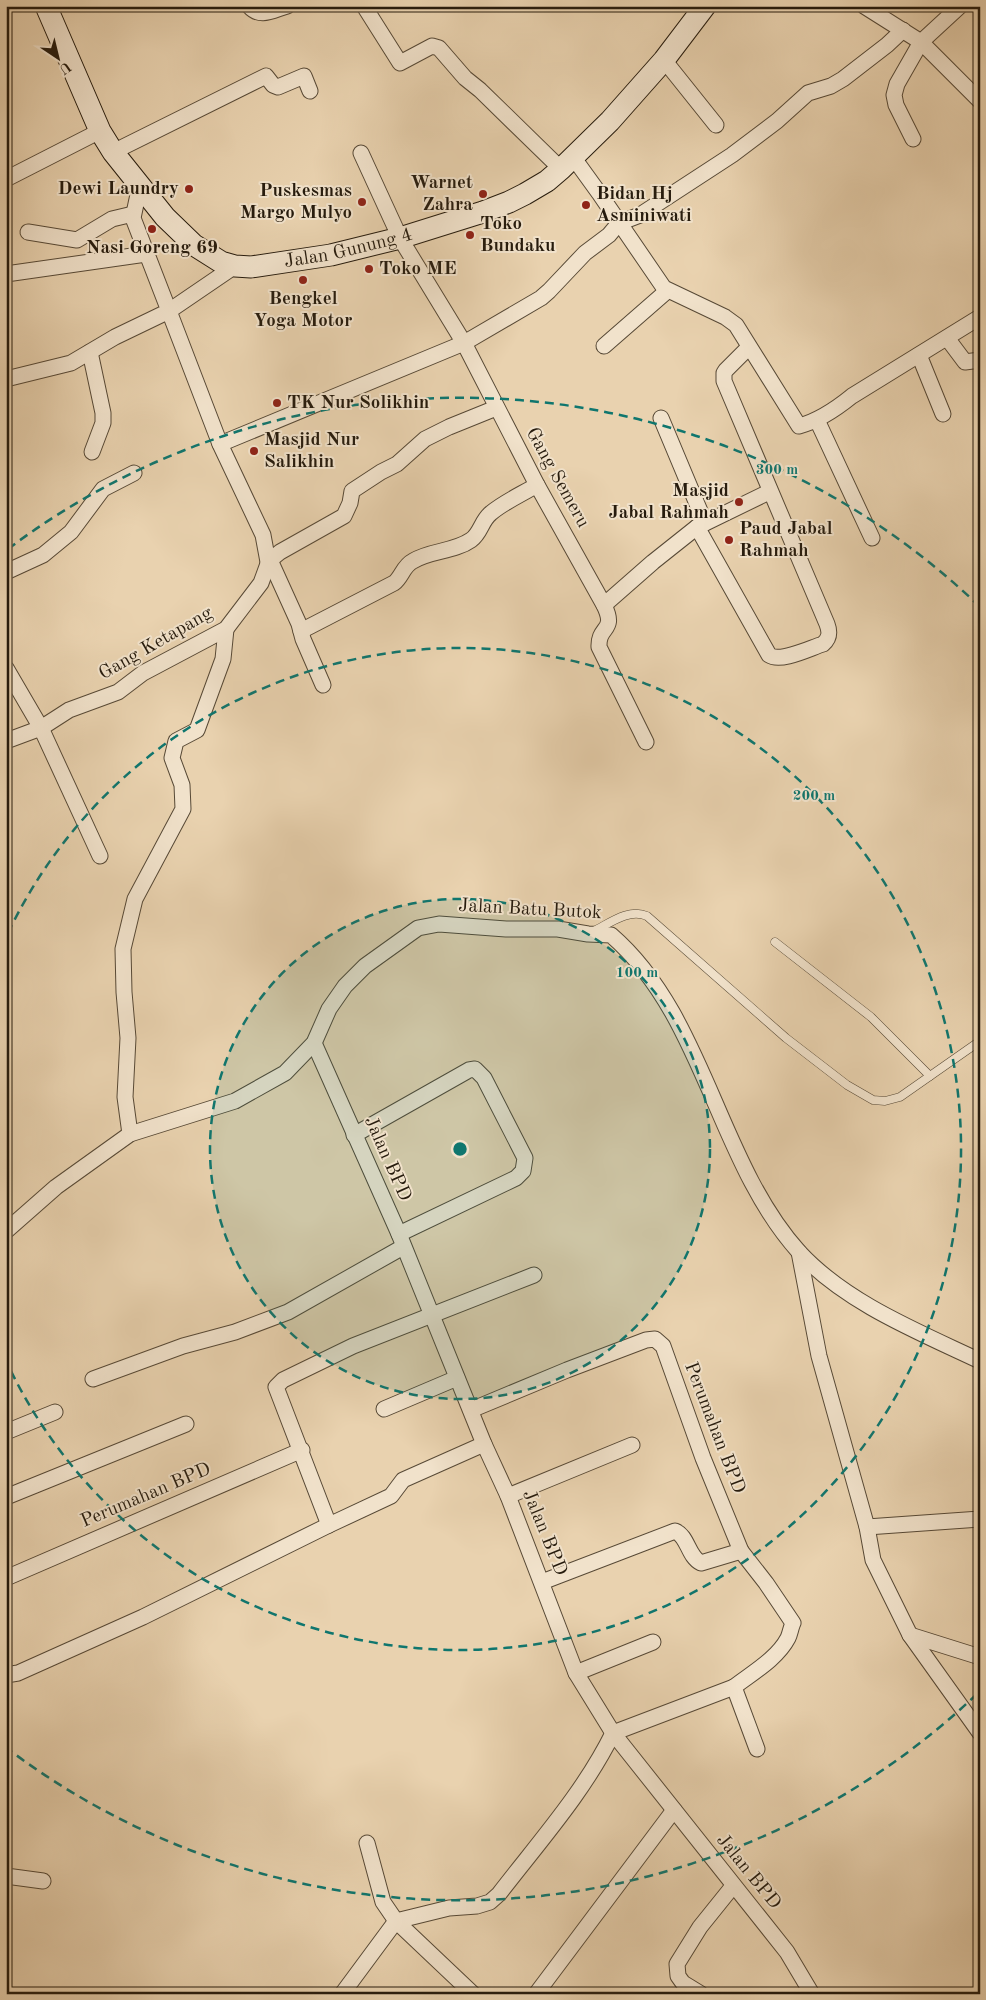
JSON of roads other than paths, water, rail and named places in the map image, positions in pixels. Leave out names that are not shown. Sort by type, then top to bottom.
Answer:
[{"type":"street","points":[[249,6],[254,12],[262,14],[287,6]]},
{"type":"street","points":[[364,6],[400,63],[432,46],[439,48],[465,78],[567,163],[619,223],[660,284],[667,291],[732,322],[797,425],[800,426],[817,420],[980,317]]},
{"type":"street","name":"Jalan Gunung 4","points":[[52,8],[100,131],[112,152],[165,217],[194,245],[221,262],[235,266],[251,267],[322,257],[400,238],[509,202],[547,181],[610,121],[664,60],[705,6]]},
{"type":"street","points":[[864,6],[921,42],[980,101]]},
{"type":"street","points":[[912,139],[896,105],[894,95],[897,84],[921,42],[960,6]]},
{"type":"street","points":[[220,444],[464,343],[546,295],[585,253],[610,234],[619,223],[640,215],[732,155],[777,121],[808,93],[831,86],[843,79],[903,30]]},
{"type":"street","points":[[664,60],[716,125]]},
{"type":"street","points":[[112,152],[266,76],[273,85],[278,87],[304,76],[310,90]]},
{"type":"street","points":[[6,178],[100,131]]},
{"type":"street","name":"Gang Semeru","points":[[361,153],[400,238],[464,343],[536,485],[604,605],[610,618],[600,636],[599,647],[646,742]]},
{"type":"street","points":[[140,185],[133,214],[136,228],[220,444],[263,535],[269,561],[323,684]]},
{"type":"street","points":[[28,232],[77,240],[112,219],[133,214]]},
{"type":"street","points":[[6,274],[146,254]]},
{"type":"street","points":[[6,378],[64,366],[115,337],[169,311],[235,266]]},
{"type":"street","points":[[604,346],[667,291]]},
{"type":"street","points":[[947,338],[966,362],[980,360]]},
{"type":"street","points":[[661,418],[701,525],[769,655],[773,658],[783,658],[823,644],[829,633],[827,624],[769,492],[724,381],[726,370],[749,347]]},
{"type":"street","points":[[90,352],[103,413],[103,423],[92,452]]},
{"type":"street","points":[[919,355],[943,414]]},
{"type":"street","points":[[269,561],[280,552],[344,516],[350,503],[352,491],[381,472],[398,464],[425,439],[496,408]]},
{"type":"street","points":[[817,420],[872,538]]},
{"type":"street","points":[[6,572],[43,555],[71,532],[103,490],[134,473]]},
{"type":"street","points":[[301,631],[394,583],[404,568],[415,559],[465,544],[478,535],[483,523],[491,513],[536,485]]},
{"type":"street","points":[[604,605],[653,562],[701,525],[769,492]]},
{"type":"street","name":"Gang Ketapang","points":[[6,742],[41,728],[69,710],[118,692],[143,673],[226,629],[261,583],[269,561]]},
{"type":"street","points":[[130,1134],[125,1097],[128,1038],[123,949],[135,899],[182,808],[182,785],[172,758],[176,741],[197,730],[223,659],[226,629]]},
{"type":"street","points":[[6,668],[41,728],[100,856]]},
{"type":"street","name":"Jalan Batu Butok","points":[[6,1231],[56,1187],[130,1134],[234,1101],[285,1073],[314,1043],[329,1009],[345,986],[365,966],[418,928],[439,924],[506,929],[558,929],[588,934],[611,935],[647,972],[681,1031],[747,1173],[770,1212],[799,1252],[835,1283],[893,1320],[980,1361]]},
{"type":"street","name":"Jalan BPD","points":[[314,1043],[433,1314],[484,1444],[508,1496],[576,1673],[612,1733],[786,1952],[812,1994]]},
{"type":"street","points":[[93,1379],[183,1346],[235,1332],[288,1312],[401,1240],[516,1178],[523,1171],[525,1158],[484,1078],[475,1069],[469,1070],[354,1135]]},
{"type":"street","points":[[799,1252],[819,1356],[867,1527],[874,1560],[910,1635],[980,1733]]},
{"type":"street","points":[[329,1525],[302,1450],[276,1387],[283,1380],[353,1346],[534,1275]]},
{"type":"street","name":"Perumahan BPD","points":[[471,1410],[566,1370],[646,1340],[655,1339],[662,1346],[703,1458],[741,1551],[793,1622],[788,1638],[781,1647],[764,1664],[734,1687]]},
{"type":"street","points":[[384,1409],[457,1378]]},
{"type":"street","points":[[6,1432],[55,1412]]},
{"type":"street","points":[[6,1497],[186,1424]]},
{"type":"street","points":[[6,1675],[18,1673],[134,1621],[391,1496],[403,1480],[484,1444]]},
{"type":"street","points":[[508,1496],[632,1445]]},
{"type":"street","name":"Perumahan BPD","points":[[6,1578],[302,1450]]},
{"type":"street","points":[[867,1527],[980,1519]]},
{"type":"street","points":[[542,1582],[675,1531],[680,1534],[696,1560],[701,1563],[741,1551]]},
{"type":"street","points":[[910,1635],[980,1657]]},
{"type":"street","points":[[576,1673],[653,1642]]},
{"type":"street","points":[[342,1994],[396,1922],[450,1908],[478,1906],[490,1902],[499,1894],[583,1786],[612,1733],[734,1687],[757,1749]]},
{"type":"street","points":[[536,1994],[674,1810]]},
{"type":"street","points":[[368,1844],[384,1902],[396,1922],[473,1994]]},
{"type":"street","points":[[6,1876],[43,1881]]},
{"type":"street","points":[[701,1994],[683,1983],[678,1976],[677,1964],[700,1927],[732,1886]]},
{"type":"lane","points":[[588,934],[629,914],[639,913],[647,916],[786,1038],[847,1085],[866,1097],[892,1100],[913,1089],[980,1041]]},
{"type":"lane","points":[[775,942],[870,1017],[930,1076]]},
{"type":"place","name":"Dewi Laundry","points":[[189,189]]},
{"type":"place","name":"Warnet Zahra","points":[[483,194]]},
{"type":"place","name":"Puskesmas Margo Mulyo","points":[[362,202]]},
{"type":"place","name":"Bidan Hj Asminiwati","points":[[586,205]]},
{"type":"place","name":"Nasi Goreng 69","points":[[152,229]]},
{"type":"place","name":"Toko Bundaku","points":[[470,235]]},
{"type":"place","name":"Toko ME","points":[[369,269]]},
{"type":"place","name":"Bengkel Yoga Motor","points":[[303,280]]},
{"type":"place","name":"TK Nur Solikhin","points":[[277,403]]},
{"type":"place","name":"Masjid Nur Salikhin","points":[[254,451]]},
{"type":"place","name":"Masjid Jabal Rahmah","points":[[739,502]]},
{"type":"place","name":"Paud Jabal Rahmah","points":[[729,540]]}]
